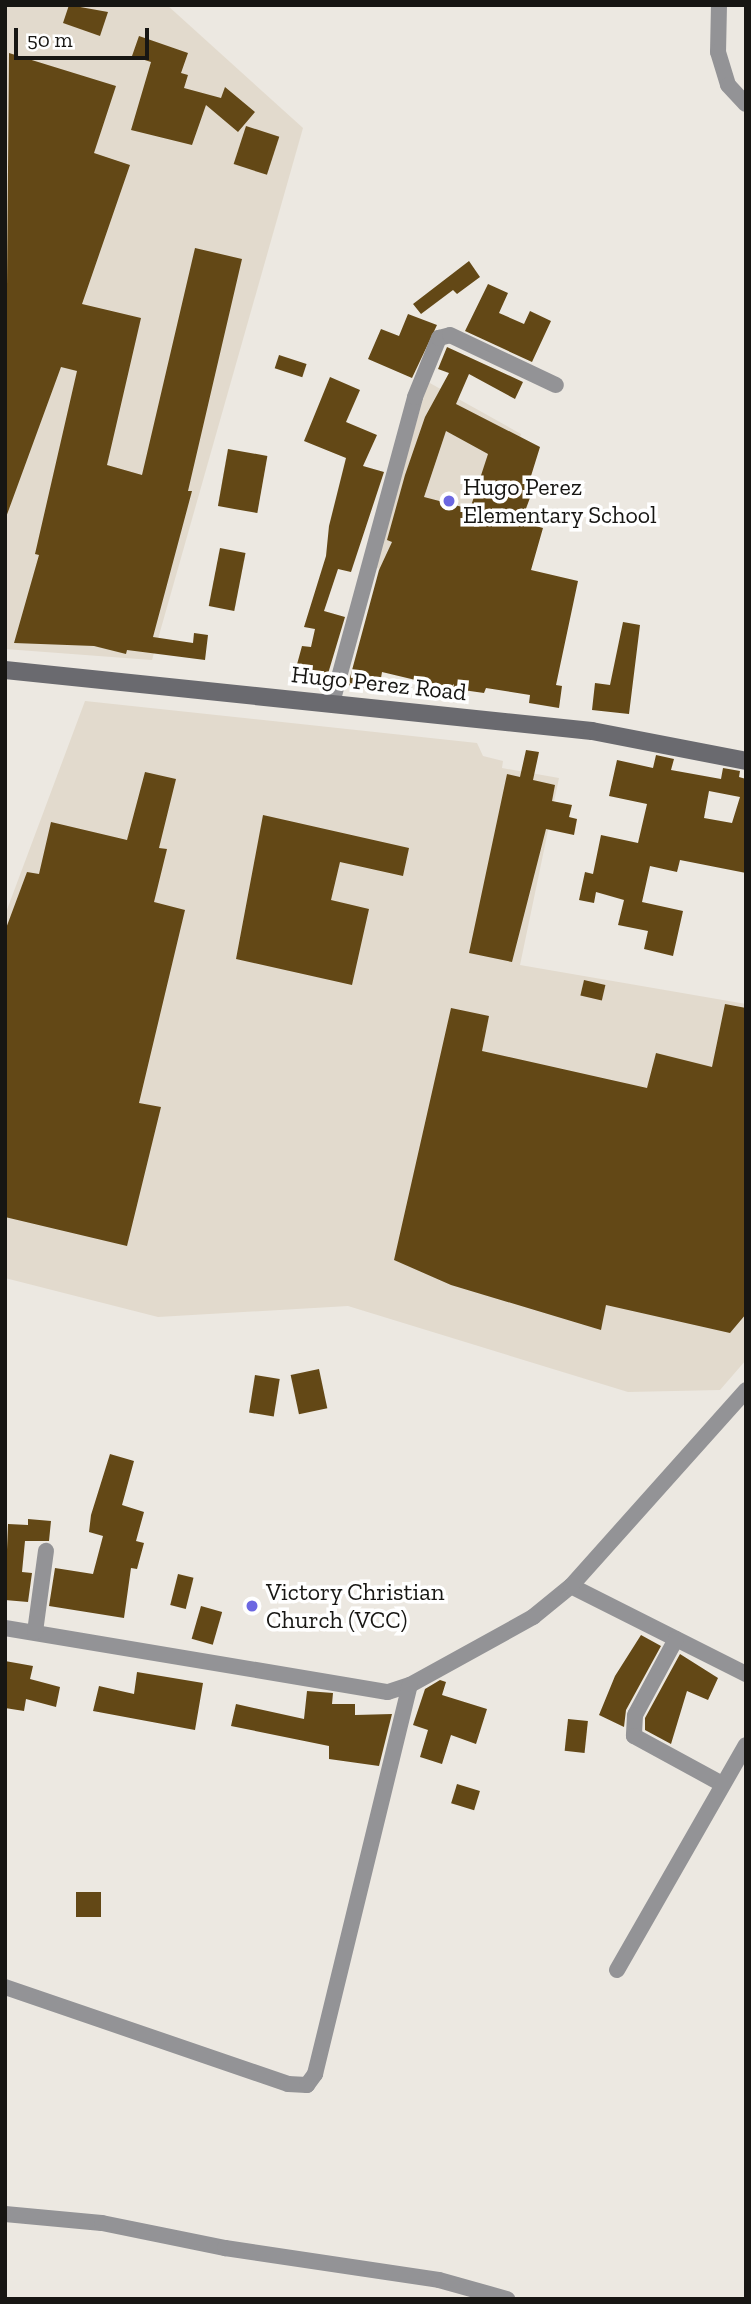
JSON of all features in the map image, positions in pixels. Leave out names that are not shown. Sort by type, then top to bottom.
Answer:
[{"type":"street","points":[[719,5],[718,52],[728,85],[746,104]]},
{"type":"street","points":[[332,703],[415,397],[439,338],[450,335],[556,385]]},
{"type":"street","name":"Hugo Perez Road","points":[[5,670],[592,731],[746,761]]},
{"type":"street","points":[[5,1628],[388,1692],[410,1685],[533,1617],[571,1587],[746,1390]]},
{"type":"street","points":[[35,1632],[46,1550]]},
{"type":"street","points":[[571,1587],[746,1674]]},
{"type":"street","points":[[676,1639],[635,1715],[634,1736],[722,1784]]},
{"type":"street","points":[[5,1987],[288,2084],[307,2085],[315,2074],[410,1685]]},
{"type":"street","points":[[617,1970],[746,1745]]},
{"type":"street","points":[[5,2214],[102,2222],[225,2248],[439,2280],[507,2299]]},
{"type":"shaded area","points":[[5,5],[167,5],[303,128],[152,660],[5,649]]},
{"type":"shaded area","name":"Hugo Perez Elementary School","points":[[428,382],[521,434],[482,599],[374,567]]},
{"type":"shaded area","points":[[85,701],[477,743],[483,756],[503,761],[502,768],[559,778],[520,965],[746,1004],[746,1360],[720,1390],[628,1392],[348,1306],[158,1317],[5,1278],[5,915]]},
{"type":"building","points":[[69,5],[108,12],[100,36],[63,23]]},
{"type":"building","points":[[139,36],[188,53],[181,73],[188,75],[184,88],[221,98],[225,87],[255,112],[238,132],[206,105],[192,145],[131,130],[151,62],[132,56]]},
{"type":"building","points":[[9,53],[116,86],[94,153],[130,165],[82,304],[141,318],[107,465],[142,475],[195,248],[242,259],[188,491],[192,491],[153,637],[193,643],[194,633],[208,635],[205,660],[127,650],[126,654],[94,646],[14,643],[39,555],[35,554],[77,371],[61,367],[5,520]]},
{"type":"building","points":[[246,126],[279,137],[267,175],[234,164]]},
{"type":"building","points":[[469,261],[480,277],[457,294],[453,290],[421,314],[413,304]]},
{"type":"building","points":[[488,284],[508,293],[499,313],[524,324],[530,311],[551,321],[532,362],[465,331]]},
{"type":"building","points":[[408,314],[437,325],[412,378],[368,359],[381,329],[399,336]]},
{"type":"building","points":[[447,347],[523,382],[515,399],[469,374],[456,404],[540,447],[531,476],[537,479],[521,522],[543,528],[531,570],[578,581],[556,685],[562,686],[559,708],[529,703],[530,695],[486,688],[484,693],[449,688],[382,672],[379,690],[348,685],[379,570],[392,542],[387,540],[405,475],[425,417],[449,373],[438,369]],"holes":[[[446,431],[488,454],[470,509],[424,497]]]},
{"type":"building","points":[[279,355],[307,364],[302,377],[275,368]]},
{"type":"building","points":[[330,377],[360,390],[346,422],[377,435],[363,466],[384,472],[351,572],[338,569],[324,611],[345,617],[324,687],[293,679],[302,646],[311,647],[315,629],[304,627],[326,556],[329,526],[346,458],[304,441]]},
{"type":"building","points":[[228,449],[267,456],[257,513],[218,506]]},
{"type":"building","points":[[220,548],[246,553],[234,611],[209,606]]},
{"type":"building","points":[[623,622],[640,625],[629,714],[592,710],[595,683],[610,685]]},
{"type":"building","points":[[526,750],[539,752],[533,780],[555,785],[552,801],[572,805],[569,817],[577,819],[574,835],[546,829],[512,962],[469,953],[507,774],[520,777]]},
{"type":"building","points":[[656,755],[674,759],[671,770],[721,779],[723,768],[740,771],[739,777],[746,779],[746,873],[680,860],[677,872],[650,866],[642,902],[683,911],[673,956],[644,949],[648,931],[618,925],[624,900],[596,892],[594,903],[579,900],[585,872],[593,874],[601,835],[638,843],[647,804],[609,796],[617,760],[653,768]],"holes":[[[709,791],[740,797],[732,823],[704,818]]]},
{"type":"building","points":[[145,772],[176,779],[159,848],[167,849],[154,902],[185,910],[139,1103],[161,1107],[127,1246],[5,1217],[5,931],[27,872],[39,874],[51,822],[127,840]]},
{"type":"building","points":[[263,815],[409,848],[403,876],[340,862],[331,900],[369,909],[352,985],[236,959]]},
{"type":"building","points":[[584,980],[605,985],[602,1001],[580,996]]},
{"type":"building","points":[[725,1004],[746,1008],[746,1314],[730,1333],[606,1305],[601,1330],[451,1285],[394,1260],[451,1008],[489,1016],[482,1051],[647,1088],[656,1053],[712,1067]]},
{"type":"building","points":[[319,1369],[327,1408],[299,1414],[291,1375]]},
{"type":"building","points":[[255,1375],[280,1379],[274,1416],[249,1413]]},
{"type":"building","points":[[110,1454],[134,1461],[122,1505],[144,1512],[136,1541],[144,1543],[137,1569],[131,1568],[124,1618],[49,1606],[55,1568],[93,1574],[103,1536],[89,1532],[91,1515]]},
{"type":"building","points":[[28,1519],[51,1521],[49,1541],[25,1541],[22,1572],[32,1573],[28,1602],[5,1600],[8,1524],[28,1525]]},
{"type":"building","points":[[178,1574],[194,1578],[186,1609],[170,1605]]},
{"type":"building","points":[[201,1606],[222,1612],[213,1645],[192,1639]]},
{"type":"building","points":[[641,1635],[661,1646],[626,1710],[624,1727],[599,1715],[615,1676]]},
{"type":"building","points":[[680,1654],[718,1678],[708,1700],[687,1691],[671,1744],[645,1730],[645,1718]]},
{"type":"building","points":[[5,1661],[33,1666],[30,1679],[60,1687],[56,1707],[26,1699],[24,1711],[5,1708]]},
{"type":"building","points":[[137,1672],[203,1683],[195,1730],[93,1711],[99,1686],[134,1694]]},
{"type":"building","points":[[440,1680],[446,1682],[442,1695],[487,1709],[476,1744],[451,1735],[442,1764],[420,1757],[428,1730],[413,1725],[425,1689]]},
{"type":"building","points":[[307,1691],[333,1693],[332,1704],[355,1704],[355,1715],[392,1714],[379,1766],[329,1759],[329,1746],[231,1726],[236,1704],[304,1719]]},
{"type":"building","points":[[568,1719],[588,1721],[585,1753],[565,1751]]},
{"type":"building","points":[[457,1784],[480,1791],[474,1810],[451,1803]]},
{"type":"building","points":[[76,1892],[101,1892],[101,1917],[76,1917]]},
{"type":"place","name":"Hugo Perez Elementary School","points":[[449,501]]},
{"type":"place","name":"Victory Christian Church (VCC)","points":[[252,1606]]}]
